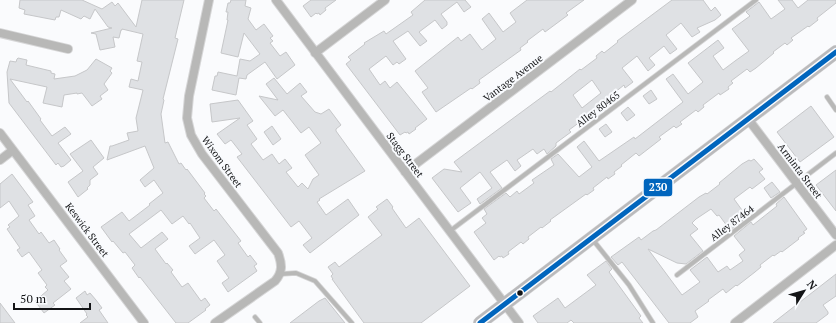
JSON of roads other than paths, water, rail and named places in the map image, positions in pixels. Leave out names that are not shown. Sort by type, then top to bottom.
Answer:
[{"type":"main road","points":[[480,323],[836,52]]},
{"type":"street","name":"Wixom Street","points":[[209,0],[189,96],[187,118],[191,135],[202,154],[278,253],[282,264],[281,274]]},
{"type":"street","name":"Stagg Street","points":[[276,0],[519,323]]},
{"type":"street","points":[[315,52],[385,0]]},
{"type":"street","name":"Vantage Avenue","points":[[405,172],[632,0]]},
{"type":"street","points":[[0,32],[68,49]]},
{"type":"street","name":"Arminta Street","points":[[748,119],[836,235]]},
{"type":"street","name":"Keswick Street","points":[[0,133],[144,323]]},
{"type":"street","points":[[0,160],[13,150]]},
{"type":"street","points":[[735,323],[836,245]]},
{"type":"street","points":[[215,323],[275,282],[281,274]]},
{"type":"lane","name":"Alley 80465","points":[[450,232],[756,0]]},
{"type":"lane","points":[[827,97],[836,110]]},
{"type":"lane","name":"Alley 87464","points":[[676,275],[836,153]]},
{"type":"lane","points":[[592,238],[629,285],[653,323]]},
{"type":"lane","points":[[281,274],[296,273],[315,281],[352,323]]},
{"type":"lane","points":[[255,316],[260,323]]}]
